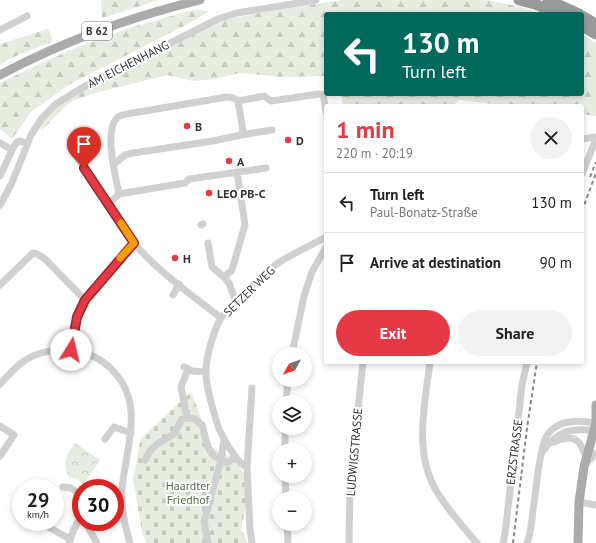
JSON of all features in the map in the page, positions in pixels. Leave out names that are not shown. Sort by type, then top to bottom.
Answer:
[{"type":"highway","points":[[519,0],[535,4],[554,12]]},
{"type":"highway","points":[[548,0],[575,12]]},
{"type":"highway","points":[[584,17],[596,24]]},
{"type":"highway","points":[[584,27],[596,34]]},
{"type":"main road","name":"B 62","points":[[0,75],[28,60],[107,27],[167,8],[200,0]]},
{"type":"main road","points":[[578,543],[579,502],[585,462],[596,426],[596,405]]},
{"type":"street","name":"AM EICHENHANG","points":[[0,205],[13,179],[30,135],[42,118],[56,104],[85,86],[218,19],[237,13],[316,0]]},
{"type":"street","points":[[0,30],[27,16]]},
{"type":"street","points":[[119,194],[110,131],[118,117],[133,113],[227,97],[238,101],[264,96],[271,101],[319,94],[323,95],[325,104]]},
{"type":"street","points":[[238,101],[243,131],[241,135]]},
{"type":"street","points":[[114,164],[125,155],[133,153],[219,140],[272,130]]},
{"type":"street","points":[[584,139],[596,138],[584,169]]},
{"type":"street","points":[[0,176],[17,142],[21,141],[26,144]]},
{"type":"street","points":[[0,143],[12,150]]},
{"type":"street","points":[[72,149],[134,243],[154,265],[221,318]]},
{"type":"street","points":[[108,204],[119,194],[185,183],[189,179],[266,168]]},
{"type":"street","points":[[224,277],[232,270],[245,226],[237,172]]},
{"type":"street","name":"SETZER WEG","points":[[247,467],[244,466],[236,457],[218,428],[211,402],[206,372],[212,339],[221,318],[263,275],[279,263],[324,238]]},
{"type":"street","points":[[71,350],[77,317],[85,300],[134,243]]},
{"type":"street","points":[[208,243],[212,267],[229,283],[236,302]]},
{"type":"street","points":[[293,347],[304,296],[312,272],[324,251]]},
{"type":"street","points":[[0,285],[33,254],[41,255],[85,300]]},
{"type":"street","points":[[174,295],[179,284]]},
{"type":"street","points":[[0,384],[24,360],[45,352],[71,350],[81,352],[107,364],[119,377],[129,397],[132,412],[131,433],[121,479]]},
{"type":"street","name":"LUDWIGSTRASSE","points":[[349,543],[350,485],[363,364]]},
{"type":"street","points":[[430,364],[424,419],[423,444],[425,463],[437,492],[477,543]]},
{"type":"street","name":"ERZSTRASSE","points":[[503,543],[522,385],[527,364]]},
{"type":"street","points":[[187,418],[181,387],[186,368],[192,371],[206,372]]},
{"type":"street","points":[[252,388],[247,467],[252,543]]},
{"type":"street","points":[[145,460],[150,451],[157,444],[174,434],[182,420],[187,418],[195,419],[202,425],[208,447],[212,454],[221,460],[228,462],[236,457]]},
{"type":"street","points":[[526,543],[531,526],[538,468],[548,434],[556,427],[567,422],[580,421],[596,426]]},
{"type":"street","points":[[0,426],[14,435],[0,456]]},
{"type":"street","points":[[541,454],[558,435],[572,430],[596,426]]},
{"type":"street","points":[[105,439],[114,427],[131,433]]},
{"type":"street","points":[[549,444],[569,437],[574,438],[582,447],[585,462],[596,453]]},
{"type":"street","points":[[208,543],[204,522],[221,460],[224,439]]},
{"type":"street","points":[[579,502],[595,505]]},
{"type":"street","points":[[124,518],[130,543]]},
{"type":"street","points":[[54,531],[70,541],[74,531]]},
{"type":"street","points":[[90,531],[97,543]]},
{"type":"street","points":[[287,531],[288,543]]},
{"type":"green space","points":[[101,0],[159,0],[102,18]]},
{"type":"green space","points":[[342,0],[488,0],[521,7],[536,12],[324,12],[324,76],[283,77],[239,73],[215,79],[193,81],[167,75],[95,93],[70,102],[42,130],[40,126],[51,113],[76,94],[90,86],[216,23],[237,17]]},
{"type":"green space","points":[[193,10],[210,11],[182,27],[70,84],[31,112],[12,139],[0,129],[0,83],[59,55],[96,40],[156,20]]},
{"type":"green space","points":[[48,29],[53,41],[9,59],[0,65],[0,44]]},
{"type":"green space","points":[[584,35],[596,43],[596,116],[584,114],[584,104],[494,104],[459,100],[455,104],[342,104],[342,97],[340,96],[584,96]]},
{"type":"green space","name":"Haardter Friedhof","points":[[191,392],[212,447],[237,460],[246,479],[247,500],[241,530],[248,543],[147,543],[142,532],[133,479],[141,438]]},
{"type":"green space","points":[[75,443],[100,460],[87,479],[76,479],[69,477],[65,463],[67,456]]},
{"type":"railway","points":[[590,177],[596,162]]},
{"type":"railway","points":[[584,206],[596,173]]},
{"type":"railway","points":[[513,543],[527,428],[537,364]]},
{"type":"slow traffic","points":[[120,258],[134,243],[121,223]]},
{"type":"place","name":"B","points":[[187,126]]},
{"type":"place","name":"D","points":[[288,140]]},
{"type":"place","name":"A","points":[[229,161]]},
{"type":"place","name":"LEO PB-C","points":[[209,193]]},
{"type":"place","name":"H","points":[[175,258]]},
{"type":"route","points":[[71,350],[77,317],[85,300],[134,243],[84,168]]}]
